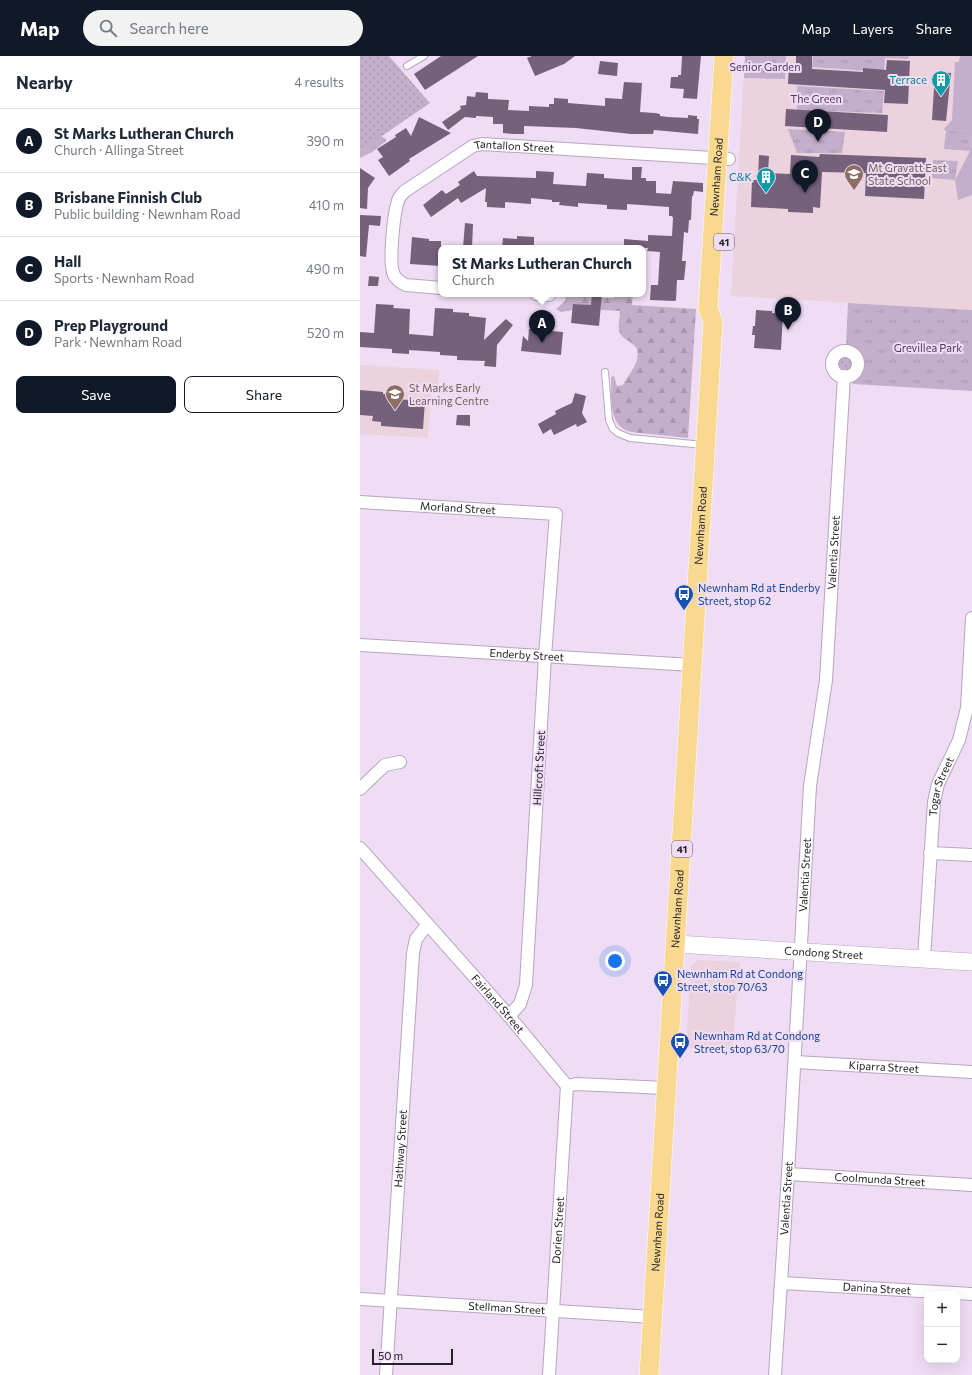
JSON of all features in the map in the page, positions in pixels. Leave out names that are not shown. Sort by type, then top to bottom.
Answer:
[{"type":"main road","name":"Newnham Road","points":[[650,1375],[713,322],[720,309],[724,56]]},
{"type":"main road","name":"Newnham Road","points":[[723,159],[735,56]]},
{"type":"street","name":"Tantallon Street","points":[[438,288],[406,285],[394,275],[392,266],[393,224],[399,199],[405,191],[473,146],[482,144],[723,159]]},
{"type":"street","name":"Valentia Street","points":[[775,1375],[782,1283],[810,786],[826,680],[844,376]]},
{"type":"street","name":"Morland Street","points":[[360,502],[556,514]]},
{"type":"street","name":"Hillcroft Street","points":[[508,1016],[520,1004],[526,985],[545,656],[556,514]]},
{"type":"street","name":"Togar Street","points":[[924,959],[934,802],[938,784],[959,740],[967,708],[972,618]]},
{"type":"street","name":"Enderby Street","points":[[360,645],[693,666]]},
{"type":"street","points":[[360,788],[385,765],[400,762]]},
{"type":"street","name":"Fairland Street","points":[[360,848],[508,1016],[567,1086]]},
{"type":"street","points":[[930,853],[972,855]]},
{"type":"street","name":"Hathway Street","points":[[386,1375],[412,953],[416,939],[427,925]]},
{"type":"street","name":"Condong Street","points":[[676,944],[801,953],[972,962]]},
{"type":"street","name":"Kiparra Street","points":[[795,1062],[972,1072]]},
{"type":"street","points":[[567,1086],[576,1084],[666,1088]]},
{"type":"street","name":"Dorien Street","points":[[549,1375],[567,1086]]},
{"type":"street","name":"Coolmunda Street","points":[[788,1174],[972,1185]]},
{"type":"street","name":"Danina Street","points":[[782,1283],[972,1294]]},
{"type":"street","name":"Stellman Street","points":[[360,1299],[653,1317]]},
{"type":"lane","points":[[407,66],[424,56]]},
{"type":"lane","points":[[605,372],[609,420],[613,429],[618,433],[630,438],[706,445]]},
{"type":"shaded area","name":"Mt Gravatt East State School","points":[[745,56],[972,56],[972,310],[731,296]]},
{"type":"shaded area","name":"St Marks Early Learning Centre","points":[[360,365],[439,370],[438,388],[431,388],[428,438],[360,434]]},
{"type":"shaded area","points":[[698,960],[740,962],[732,1050],[686,1048],[691,966]]},
{"type":"green space","points":[[360,56],[389,56],[430,103],[360,151]]},
{"type":"green space","name":"Senior Garden","points":[[745,56],[786,56],[785,79],[744,78]]},
{"type":"green space","points":[[813,56],[909,56],[908,59],[885,58],[884,72],[812,67]]},
{"type":"green space","points":[[960,56],[972,56],[972,195],[958,200],[955,180],[970,151],[971,131],[943,130],[952,120],[955,62],[959,62]]},
{"type":"green space","name":"The Green","points":[[797,86],[884,91],[882,113],[797,110]]},
{"type":"green space","points":[[788,129],[845,132],[842,153],[797,153]]},
{"type":"green space","points":[[946,130],[971,131],[970,151],[944,149]]},
{"type":"green space","points":[[381,136],[386,139],[386,141],[372,152],[360,158],[360,151]]},
{"type":"green space","points":[[933,160],[958,161],[955,180],[931,178]]},
{"type":"green space","points":[[566,297],[633,297],[632,305],[696,309],[688,438],[631,432],[623,429],[618,424],[612,409],[611,377],[614,376],[617,386],[623,385],[636,364],[638,354],[637,349],[624,338],[619,330],[620,311],[601,310],[601,306],[573,304],[573,310],[561,312],[556,309],[565,301]]},
{"type":"green space","name":"Grevillea Park","points":[[848,303],[972,310],[972,391],[853,384],[853,381],[862,371],[864,360],[858,351],[853,347],[846,345]]},
{"type":"green space","points":[[845,356],[852,361],[853,364],[848,371],[845,372],[838,367],[837,364],[842,357]]},
{"type":"building","points":[[441,56],[478,56],[425,90],[414,74]]},
{"type":"building","points":[[532,56],[575,56],[564,64],[535,76],[527,58]]},
{"type":"building","points":[[682,56],[701,56],[697,99],[683,98],[684,89],[670,88],[671,77],[678,77],[678,75],[681,75]]},
{"type":"building","points":[[796,56],[812,56],[812,69],[863,72],[863,68],[886,70],[887,60],[910,61],[908,104],[884,103],[885,90],[788,84],[789,64],[796,64]]},
{"type":"building","points":[[600,61],[618,63],[617,76],[598,74]]},
{"type":"building","name":"Terrace","points":[[935,72],[951,73],[946,121],[932,120]]},
{"type":"building","points":[[624,82],[642,83],[640,112],[655,113],[660,114],[660,116],[668,117],[688,118],[688,115],[697,116],[697,119],[699,119],[698,134],[654,130],[653,134],[631,134],[576,128],[524,126],[524,134],[513,134],[503,133],[503,124],[493,124],[493,117],[465,117],[448,130],[442,122],[461,109],[460,106],[466,105],[467,96],[475,97],[476,92],[488,93],[488,99],[509,100],[508,110],[529,111],[529,106],[549,107],[549,104],[554,104],[554,98],[568,99],[568,103],[605,106],[605,98],[622,99]]},
{"type":"building","points":[[786,109],[888,115],[887,132],[785,126]]},
{"type":"building","points":[[419,117],[451,133],[409,159],[410,161],[389,176],[378,160],[383,157],[377,149],[396,137],[395,135],[406,128],[411,136]]},
{"type":"building","points":[[820,154],[926,158],[924,199],[865,196],[866,173],[822,172],[820,208],[813,207],[813,213],[788,212],[788,209],[751,207],[752,180],[758,180],[759,155],[769,156],[768,173],[790,174],[791,155],[819,157]]},
{"type":"building","points":[[632,167],[642,167],[641,178],[646,178],[646,181],[656,181],[656,193],[671,194],[673,181],[703,183],[703,192],[694,191],[692,196],[691,220],[689,220],[688,233],[684,232],[682,261],[686,261],[684,280],[677,280],[675,301],[650,300],[651,285],[658,285],[660,252],[647,251],[648,248],[646,248],[646,245],[624,245],[624,239],[648,241],[648,235],[672,236],[673,218],[672,216],[669,216],[669,207],[627,204],[627,210],[607,209],[607,205],[578,203],[578,207],[559,205],[560,202],[552,202],[552,200],[531,198],[531,204],[505,202],[505,208],[487,207],[487,202],[485,202],[486,188],[461,203],[458,198],[431,217],[423,205],[442,190],[446,194],[460,185],[458,182],[474,171],[477,176],[536,178],[536,171],[554,172],[553,184],[586,186],[587,173],[604,174],[604,178],[632,180]]},
{"type":"building","points":[[360,168],[375,178],[368,188],[367,209],[360,208]]},
{"type":"building","points":[[360,215],[381,216],[380,226],[369,225],[366,257],[360,256]]},
{"type":"building","points":[[465,223],[473,224],[472,245],[463,245]]},
{"type":"building","points":[[517,236],[534,237],[534,245],[502,245],[503,238],[517,239]]},
{"type":"building","points":[[412,237],[429,239],[429,241],[441,241],[441,245],[438,245],[438,266],[410,264]]},
{"type":"building","points":[[369,276],[379,277],[378,286],[368,286]]},
{"type":"building","points":[[592,297],[602,297],[599,326],[571,323],[573,304],[591,305]]},
{"type":"building","points":[[376,304],[394,305],[393,308],[410,309],[409,334],[433,336],[435,308],[453,309],[453,312],[469,313],[469,316],[486,318],[484,340],[506,319],[513,325],[497,345],[496,367],[484,366],[485,361],[457,360],[457,356],[440,355],[440,352],[409,350],[409,354],[392,353],[392,349],[360,347],[360,332],[374,333]]},
{"type":"building","points":[[756,310],[772,311],[772,313],[783,314],[781,350],[754,348],[755,335],[752,335],[753,326],[755,326]]},
{"type":"building","points":[[529,329],[563,332],[561,355],[521,351],[523,336],[528,341]]},
{"type":"building","points":[[360,390],[383,392],[383,394],[395,395],[394,399],[425,401],[423,429],[381,426],[381,422],[372,421],[373,416],[360,415]]},
{"type":"building","points":[[575,393],[586,396],[582,413],[587,422],[577,427],[576,424],[554,435],[551,429],[543,434],[538,424],[556,414],[555,411],[572,403]]},
{"type":"building","points":[[457,415],[470,415],[470,426],[456,425]]},
{"type":"place","name":"Terrace","points":[[941,97]]},
{"type":"place","name":"Prep Playground","points":[[818,142]]},
{"type":"place","name":"Mt Gravatt East State School","points":[[854,191]]},
{"type":"place","name":"Hall","points":[[805,193]]},
{"type":"place","name":"C&K","points":[[766,194]]},
{"type":"place","name":"Brisbane Finnish Club","points":[[788,330]]},
{"type":"place","name":"St Marks Lutheran Church","points":[[542,343]]},
{"type":"place","name":"St Marks Early Learning Centre","points":[[395,411]]},
{"type":"place","name":"Newnham Rd at Enderby Street, stop 62","points":[[684,611]]},
{"type":"place","name":"Newnham Rd at Condong Street, stop 70/63","points":[[663,997]]},
{"type":"place","name":"Newnham Rd at Condong Street, stop 63/70","points":[[680,1059]]}]
